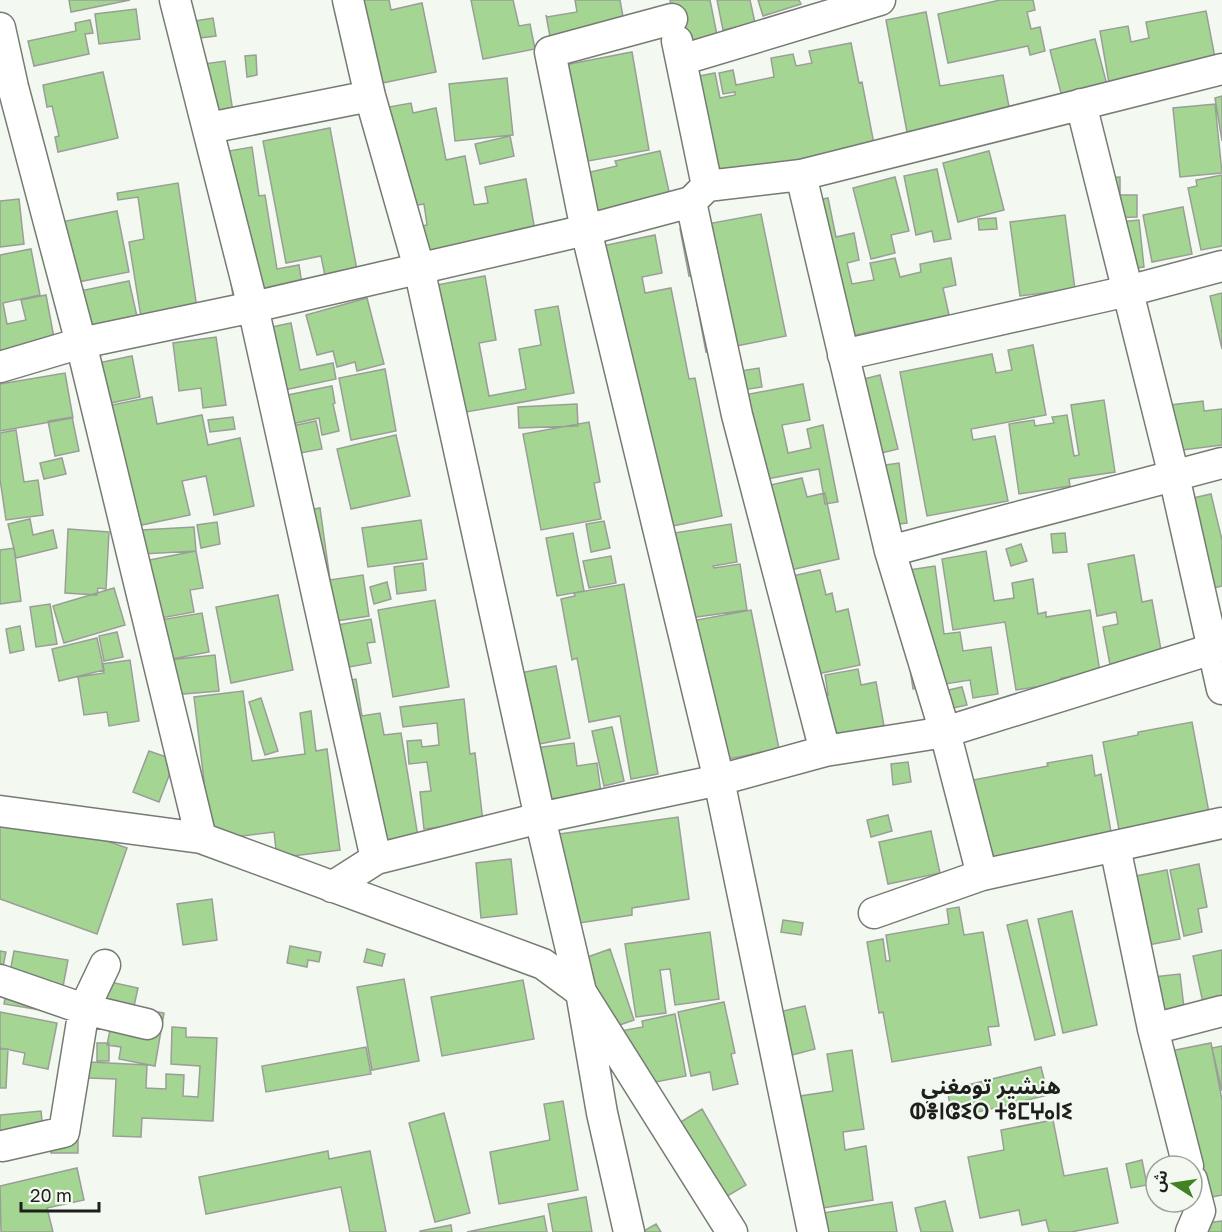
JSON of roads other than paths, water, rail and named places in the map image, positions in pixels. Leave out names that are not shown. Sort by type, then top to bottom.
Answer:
[{"type":"street","points":[[175,0],[253,307],[376,859]]},
{"type":"street","points":[[348,0],[370,96],[419,268],[540,818],[581,992],[602,1113],[629,1232]]},
{"type":"street","points":[[681,60],[880,0]]},
{"type":"street","points":[[813,1232],[719,780],[586,230],[550,52],[670,10],[681,60],[699,194],[737,415],[825,751]]},
{"type":"street","points":[[0,28],[13,87],[81,344],[201,838]]},
{"type":"street","points":[[0,367],[81,344],[586,230],[699,194],[801,175],[1222,69]]},
{"type":"street","points":[[209,128],[370,96]]},
{"type":"street","points":[[1081,104],[1218,647],[1222,689]]},
{"type":"street","points":[[801,175],[890,551],[945,732],[982,875]]},
{"type":"street","points":[[843,354],[1128,291],[1222,266]]},
{"type":"street","points":[[890,551],[1222,463]]},
{"type":"street","points":[[332,887],[376,859],[540,818],[719,780],[825,751],[945,732],[1218,647]]},
{"type":"street","points":[[0,811],[201,838],[543,964],[581,992],[732,1232]]},
{"type":"street","points":[[874,913],[982,875],[1222,823]]},
{"type":"street","points":[[1115,847],[1154,1029],[1185,1154]]},
{"type":"street","points":[[3,1146],[64,1132],[84,1009],[105,964]]},
{"type":"street","points":[[0,980],[84,1009],[147,1024]]},
{"type":"street","points":[[1154,1029],[1222,1011]]},
{"type":"district","name":"هنشير تومغني ⵀⴻⵏⵛⵉⵔ ⵜⵓⵎⵖⴰⵏⵉ","points":[[991,1098]]}]
